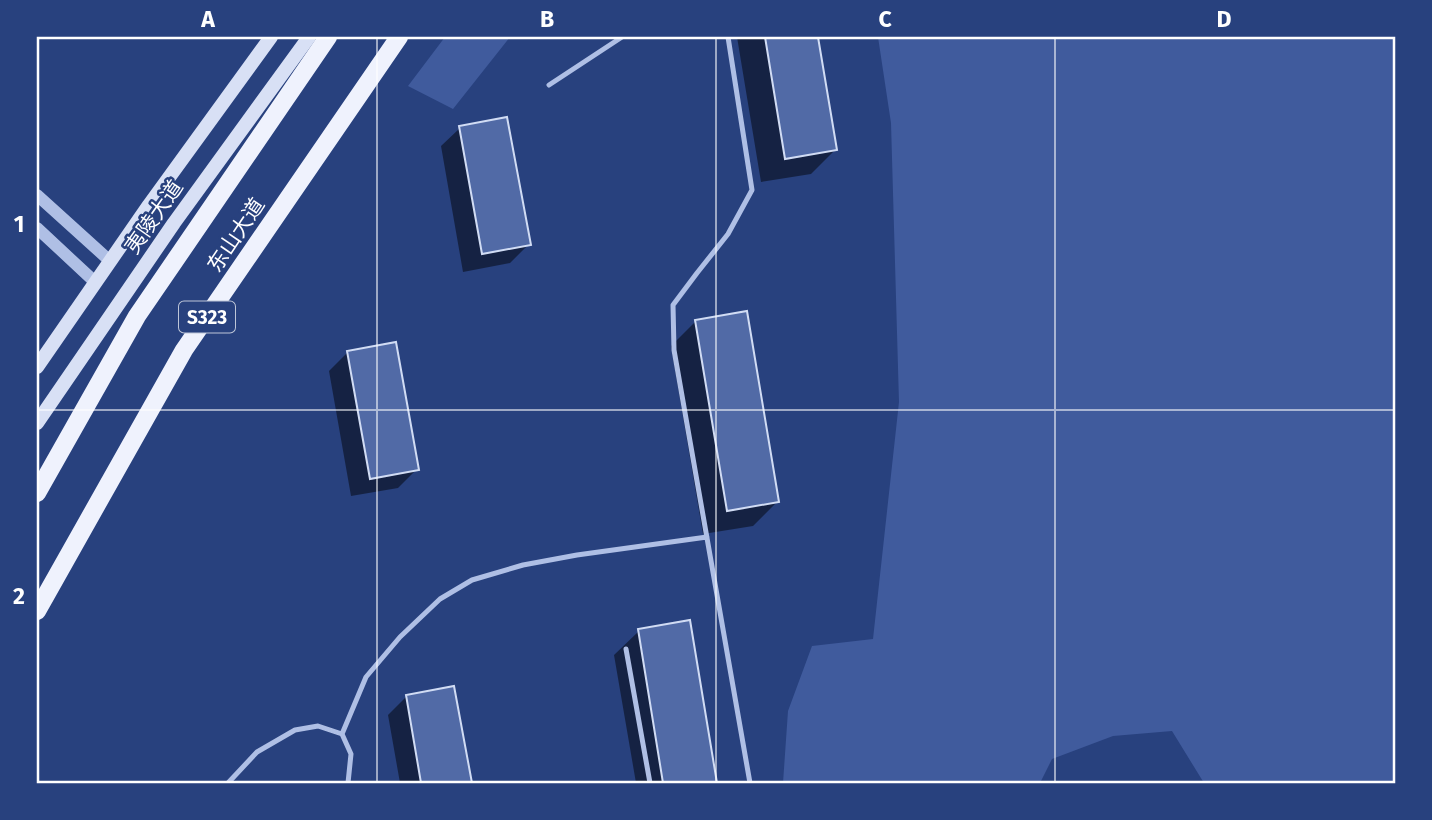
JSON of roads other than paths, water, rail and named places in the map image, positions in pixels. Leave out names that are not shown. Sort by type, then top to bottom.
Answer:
[{"type":"main road","name":"夷陵大道","points":[[37,367],[271,37]]},
{"type":"main road","name":"夷陵大道","points":[[37,423],[174,223],[309,37]]},
{"type":"main road","name":"东山大道","points":[[37,493],[137,316],[328,37]]},
{"type":"main road","name":"东山大道","points":[[37,611],[184,350],[399,37]]},
{"type":"street","points":[[37,195],[110,261]]},
{"type":"street","points":[[37,228],[95,282]]},
{"type":"lane","points":[[549,85],[622,37]]},
{"type":"lane","points":[[727,37],[752,190],[728,234],[673,304],[674,350],[750,783]]},
{"type":"lane","points":[[348,783],[351,754],[342,734],[366,677],[400,637],[440,599],[472,580],[523,565],[707,537]]},
{"type":"lane","points":[[626,649],[650,783]]},
{"type":"lane","points":[[228,783],[257,752],[295,730],[318,726],[342,734]]}]
